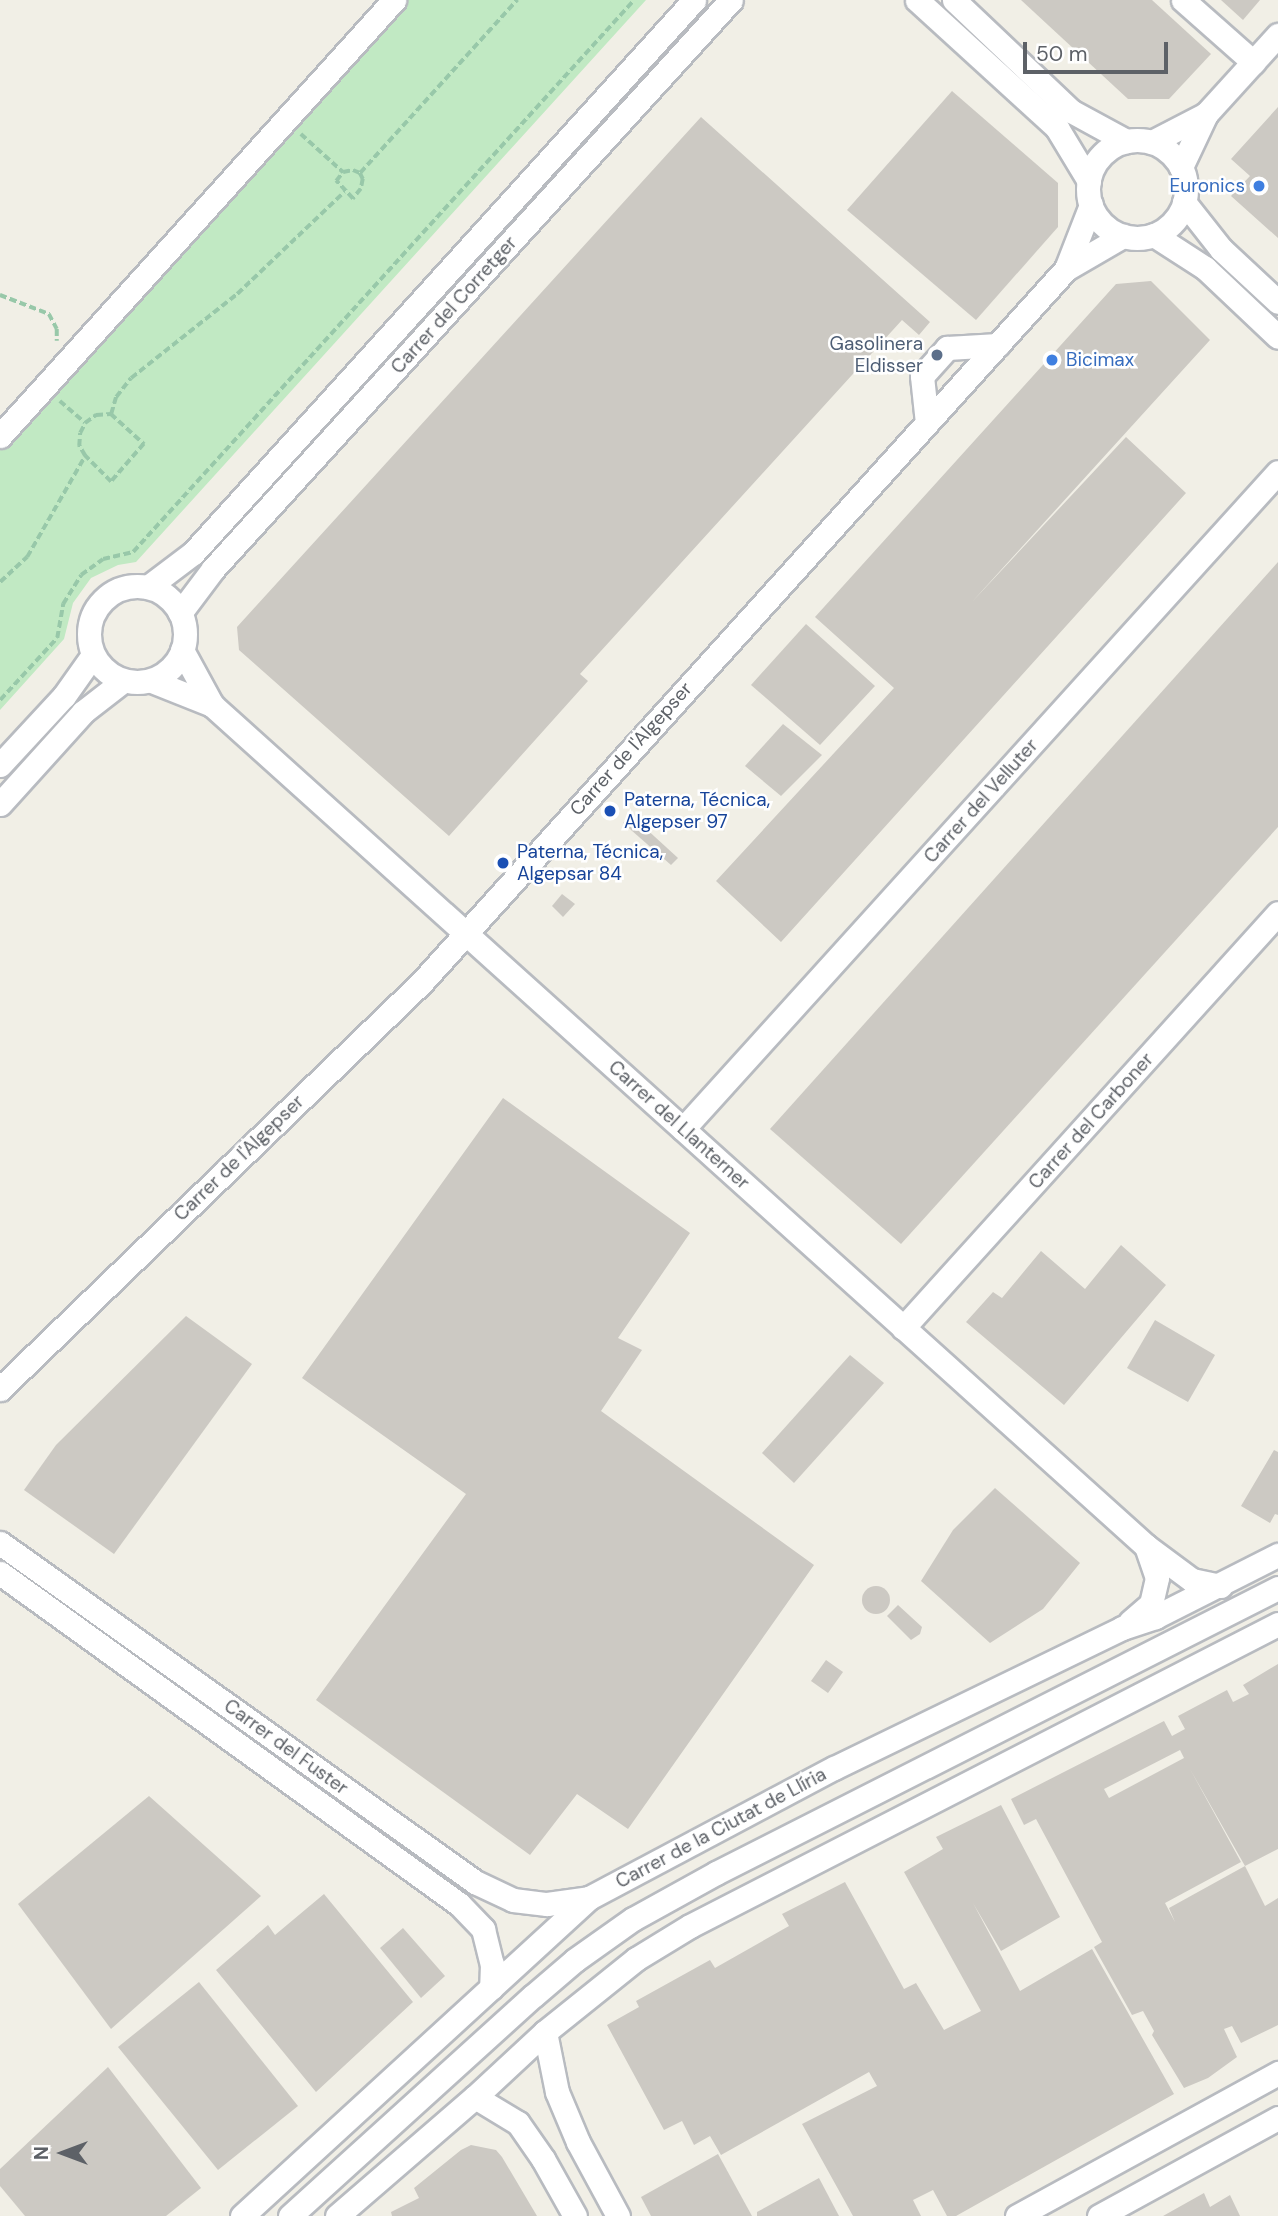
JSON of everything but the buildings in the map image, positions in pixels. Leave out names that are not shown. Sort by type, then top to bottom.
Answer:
[{"type":"street","points":[[0,436],[394,0]]},
{"type":"street","name":"Carrer del Corretger","points":[[148,587],[193,553],[694,0]]},
{"type":"street","name":"Carrer del Corretger","points":[[180,612],[213,569],[731,0]]},
{"type":"street","points":[[917,0],[1057,128],[1089,181],[1091,205],[1098,219],[1123,236],[1139,239],[1154,235],[1172,222],[1184,202],[1186,190],[1181,167],[1173,156],[1152,142]]},
{"type":"street","points":[[954,0],[1071,111],[1126,141],[1152,142],[1206,114]]},
{"type":"street","points":[[1183,0],[1253,62]]},
{"type":"street","points":[[1181,167],[1206,114],[1278,35]]},
{"type":"street","points":[[1089,181],[1101,156],[1126,141]]},
{"type":"street","points":[[1184,202],[1221,249],[1278,302]]},
{"type":"street","points":[[1066,269],[1091,205]]},
{"type":"street","points":[[1154,235],[1205,268],[1278,337]]},
{"type":"street","points":[[1066,269],[1123,236]]},
{"type":"street","name":"Carrer de l'Algepser","points":[[0,1388],[422,982],[1066,269]]},
{"type":"street","points":[[927,423],[922,376],[947,348],[998,345]]},
{"type":"street","name":"Carrer del Velluter","points":[[683,1129],[1278,472]]},
{"type":"street","points":[[132,586],[148,587],[161,592],[180,612],[184,625],[182,650],[165,674],[152,681],[123,681],[111,675],[93,655],[89,624],[95,610],[118,590],[132,586]]},
{"type":"street","name":"Carrer del Llanterner","points":[[182,650],[212,705],[1146,1546],[1192,1580],[1220,1586]]},
{"type":"street","points":[[0,765],[64,695],[93,655]]},
{"type":"street","points":[[0,804],[83,712],[123,681]]},
{"type":"street","name":"Carrer del Llanterner","points":[[152,681],[212,705]]},
{"type":"street","name":"Carrer del Carboner","points":[[903,1328],[1278,914]]},
{"type":"street","name":"Carrer del Fuster","points":[[0,1543],[475,1882],[513,1900],[547,1904],[589,1898]]},
{"type":"street","points":[[1122,1628],[1151,1604],[1157,1578],[1146,1546]]},
{"type":"street","name":"Carrer de la Ciutat de Llíria","points":[[242,2216],[589,1898],[834,1768],[1122,1628],[1155,1617],[1220,1586],[1278,1555]]},
{"type":"street","name":"Carrer del Fuster","points":[[0,1573],[459,1904],[483,1929],[492,1964],[491,1988]]},
{"type":"street","name":"Carrer de la Ciutat de Llíria","points":[[290,2216],[575,1960],[633,1919],[716,1873],[1278,1588]]},
{"type":"street","points":[[337,2216],[475,2097],[545,2032],[636,1959],[690,1926],[1278,1624]]},
{"type":"street","points":[[545,2032],[557,2091],[578,2142],[618,2216]]},
{"type":"street","points":[[1017,2216],[1278,2073]]},
{"type":"street","points":[[475,2097],[518,2123],[544,2159],[575,2216]]},
{"type":"street","points":[[1099,2216],[1278,2118]]},
{"type":"path","points":[[360,173],[353,170],[343,172],[336,181],[353,199],[361,189],[360,173],[517,0]]},
{"type":"path","points":[[0,700],[57,638],[63,604],[81,575],[103,559],[133,552],[635,0]]},
{"type":"path","points":[[286,120],[343,172]]},
{"type":"path","points":[[111,414],[116,397],[131,378],[237,294],[344,192]]},
{"type":"path","points":[[111,414],[144,444],[111,482],[85,456],[79,446],[80,433],[85,423],[96,415],[111,414]]},
{"type":"path","points":[[0,582],[15,571],[27,557],[85,456]]},
{"type":"green space","points":[[386,0],[646,0],[136,562],[118,565],[91,578],[73,603],[64,639],[0,710],[0,425]]},
{"type":"place","name":"Euronics","points":[[1259,186]]},
{"type":"place","name":"Gasolinera Eldisser","points":[[937,355]]},
{"type":"place","name":"Bicimax","points":[[1052,360]]},
{"type":"place","name":"Paterna, Técnica, Algepser 97","points":[[610,811]]},
{"type":"place","name":"Paterna, Técnica, Algepsar 84","points":[[503,863]]}]
